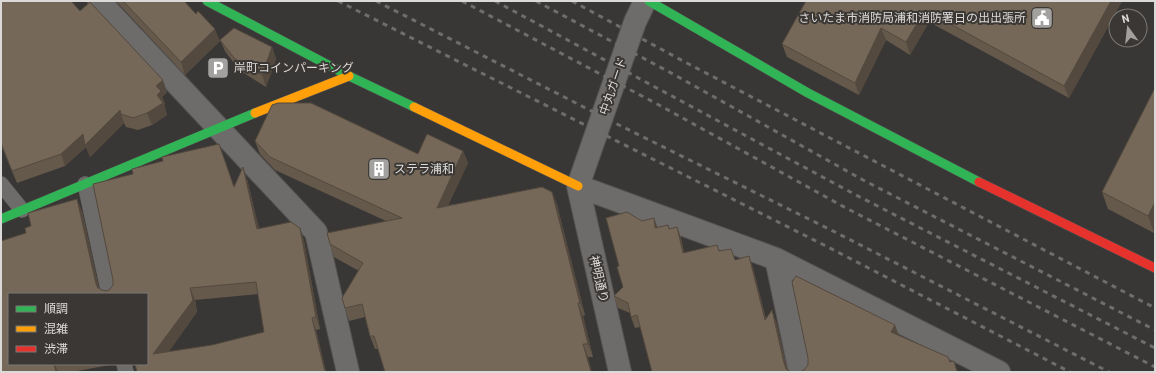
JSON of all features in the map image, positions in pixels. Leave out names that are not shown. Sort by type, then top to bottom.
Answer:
[{"type":"street","points":[[99,1],[316,232],[348,372]]},
{"type":"street","points":[[207,1],[349,76],[578,186],[776,259],[978,366],[999,372]]},
{"type":"street","name":"中丸ガード","points":[[578,186],[635,22],[645,1]]},
{"type":"street","points":[[649,1],[808,93],[1013,199],[1155,268]]},
{"type":"street","points":[[1,219],[217,128],[349,76]]},
{"type":"street","name":"神明通り","points":[[578,186],[620,372]]},
{"type":"street","points":[[776,259],[800,372]]},
{"type":"lane","points":[[1,184],[22,210]]},
{"type":"lane","points":[[85,184],[109,293]]},
{"type":"building","points":[[1,1],[71,1],[80,11],[90,2],[163,80],[156,86],[161,91],[157,95],[163,103],[147,113],[133,118],[121,114],[120,110],[85,145],[83,134],[61,154],[12,171],[1,143]]},
{"type":"building","points":[[123,1],[184,1],[196,14],[198,11],[215,29],[181,62]]},
{"type":"building","points":[[806,1],[1111,1],[1064,86],[925,10],[906,42],[881,28],[855,83],[782,44]]},
{"type":"building","points":[[234,28],[272,47],[262,75],[235,59],[220,40]]},
{"type":"building","points":[[1155,88],[1155,202],[1148,216],[1102,192]]},
{"type":"building","points":[[278,103],[311,103],[418,154],[427,134],[463,151],[437,208],[542,187],[552,192],[580,303],[578,303],[588,344],[583,344],[591,372],[385,372],[374,336],[370,336],[362,304],[345,308],[342,298],[363,263],[330,244],[327,233],[402,218],[270,157],[255,141],[272,105]]},
{"type":"building","points":[[219,144],[234,187],[243,167],[257,229],[291,222],[300,228],[316,317],[312,318],[325,372],[137,372],[135,365],[148,365],[148,293],[8,293],[8,365],[54,365],[56,372],[1,372],[1,241],[26,233],[25,228],[31,226],[28,213],[77,199],[96,284],[98,288],[107,291],[113,285],[113,280],[93,184],[133,174],[132,169],[163,161],[162,157]],"holes":[[[256,282],[264,332],[212,345],[153,354],[193,300],[190,288]]]},
{"type":"building","points":[[627,212],[642,221],[654,218],[655,228],[668,225],[669,229],[677,227],[683,253],[717,245],[719,251],[731,249],[735,260],[749,256],[765,320],[772,310],[784,363],[786,369],[791,372],[652,372],[637,315],[631,317],[628,303],[614,296],[623,287],[606,218]]},
{"type":"building","points":[[796,276],[895,325],[891,332],[948,357],[950,362],[954,361],[957,372],[800,372],[808,365],[808,358],[792,282]]},
{"type":"railway","points":[[338,1],[824,245],[1070,372]]},
{"type":"railway","points":[[376,1],[1109,372]]},
{"type":"railway","points":[[462,1],[659,105],[846,208],[1155,367]]},
{"type":"railway","points":[[495,1],[856,195],[1155,348]]},
{"type":"railway","points":[[536,1],[673,74],[863,180],[1155,330]]},
{"type":"railway","points":[[572,1],[683,61],[1155,308]]},
{"type":"traffic: fast","points":[[207,1],[349,76],[414,107]]},
{"type":"traffic: fast","points":[[649,1],[808,93],[979,182]]},
{"type":"traffic: fast","points":[[1,219],[255,113]]},
{"type":"traffic: slow","points":[[255,113],[349,76]]},
{"type":"traffic: slow","points":[[414,107],[578,186]]},
{"type":"traffic: jam","points":[[979,182],[1155,268]]},
{"type":"place","name":"さいたま市消防局浦和消防署日の出出張所","points":[[1042,18]]},
{"type":"place","name":"岸町コインパーキング","points":[[218,68]]},
{"type":"place","name":"ステラ浦和","points":[[379,169]]}]
